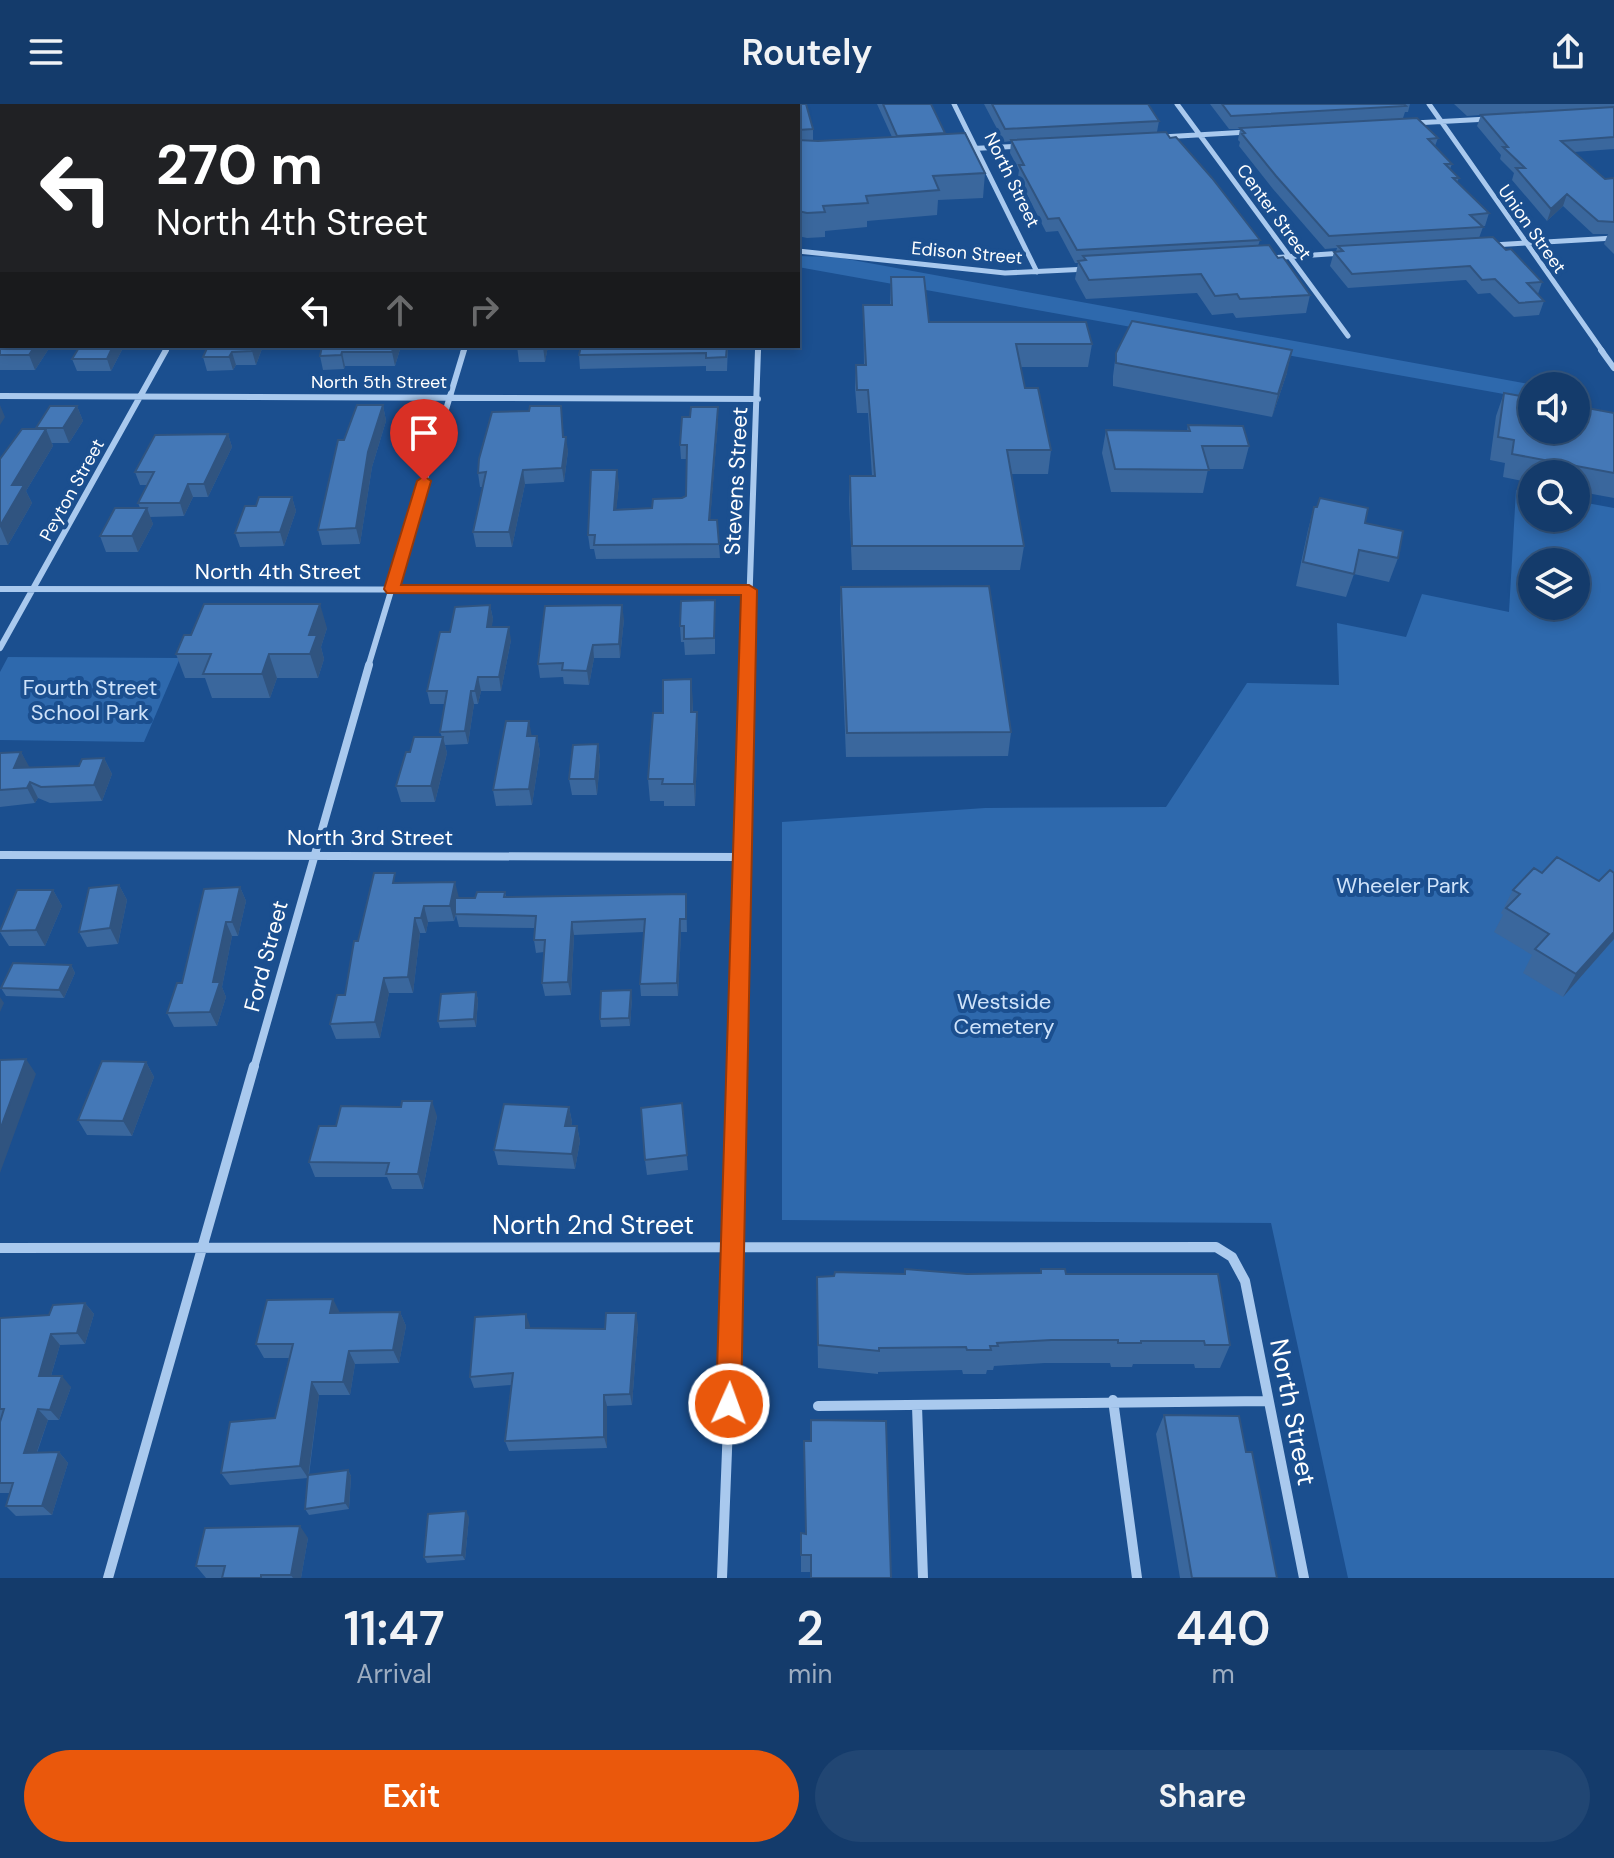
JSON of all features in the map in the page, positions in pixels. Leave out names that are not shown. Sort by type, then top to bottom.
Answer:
[{"type":"street","name":"North Street","points":[[954,104],[1037,272]]},
{"type":"street","name":"Center Street","points":[[1177,104],[1348,336]]},
{"type":"street","name":"Union Street","points":[[1429,104],[1614,368]]},
{"type":"street","points":[[1411,123],[1488,119]]},
{"type":"street","points":[[1155,138],[1260,132]]},
{"type":"street","points":[[962,149],[1036,145]]},
{"type":"street","points":[[1479,246],[1614,238]]},
{"type":"street","name":"Edison Street","points":[[800,251],[1005,273],[1100,268]]},
{"type":"street","points":[[1258,258],[1353,253]]},
{"type":"street","name":"Peyton Street","points":[[0,648],[167,348]]},
{"type":"street","name":"Ford Street","points":[[108,1578],[205,1246],[313,854],[464,348]]},
{"type":"street","name":"Stevens Street","points":[[722,1578],[735,1247],[740,857],[758,348]]},
{"type":"street","name":"North 5th Street","points":[[0,396],[758,399]]},
{"type":"street","name":"North 4th Street","points":[[0,589],[749,590]]},
{"type":"street","name":"North 3rd Street","points":[[0,855],[740,857]]},
{"type":"street","name":"North 2nd Street","points":[[0,1248],[1216,1247],[1232,1257]]},
{"type":"street","name":"North Street","points":[[1232,1257],[1245,1281],[1304,1578]]},
{"type":"street","points":[[818,1406],[1113,1400],[1268,1401]]},
{"type":"street","points":[[1113,1400],[1137,1578]]},
{"type":"street","points":[[917,1406],[923,1578]]},
{"type":"green space","points":[[800,256],[836,257],[1518,382],[1518,396],[800,267]]},
{"type":"green space","name":"Wheeler Park","points":[[1516,490],[1518,532],[1590,532],[1590,504],[1614,508],[1614,1578],[1348,1578],[1271,1223],[782,1220],[782,822],[985,808],[1166,807],[1247,683],[1339,685],[1337,623],[1406,637],[1422,594],[1509,612]]},
{"type":"green space","name":"Fourth Street School Park","points":[[8,657],[180,658],[144,742],[0,740],[0,672]]},
{"type":"building","points":[[800,104],[806,104],[813,129],[800,130]]},
{"type":"building","points":[[883,104],[931,104],[945,133],[897,136]]},
{"type":"building","points":[[992,104],[1148,104],[1159,121],[1005,129]]},
{"type":"building","points":[[1222,104],[1404,104],[1406,106],[1231,116]]},
{"type":"building","points":[[1614,107],[1614,137],[1561,141],[1605,179],[1614,178],[1614,222],[1598,221],[1567,194],[1551,209],[1516,168],[1525,168],[1503,147],[1508,147],[1481,115]]},
{"type":"building","points":[[1417,118],[1438,138],[1428,139],[1452,164],[1445,164],[1459,178],[1453,178],[1489,213],[1470,215],[1483,227],[1329,236],[1276,176],[1240,128]]},
{"type":"building","points":[[1166,132],[1170,138],[1176,137],[1212,178],[1260,240],[1077,250],[1059,218],[1048,219],[1019,165],[1024,165],[1011,140]]},
{"type":"building","points":[[965,133],[985,173],[933,176],[939,190],[866,196],[868,203],[823,206],[825,212],[807,213],[800,211],[800,140]]},
{"type":"building","points":[[1493,237],[1506,250],[1511,249],[1542,282],[1527,283],[1544,301],[1519,303],[1495,279],[1482,280],[1470,266],[1352,274],[1334,252],[1343,251],[1338,246]]},
{"type":"building","points":[[1269,245],[1278,258],[1283,257],[1310,295],[1240,299],[1237,294],[1215,296],[1201,274],[1089,280],[1078,261],[1086,260],[1083,256]]},
{"type":"building","points":[[891,277],[924,277],[929,322],[1086,322],[1092,344],[1016,344],[1025,388],[1038,388],[1051,450],[1007,450],[1024,546],[852,546],[850,476],[875,476],[868,390],[857,390],[856,365],[866,365],[863,305],[892,305]]},
{"type":"building","points":[[1132,321],[1292,350],[1278,394],[1116,363],[1116,353]]},
{"type":"building","points":[[0,348],[34,348],[29,355],[0,355]]},
{"type":"building","points":[[79,348],[112,348],[107,359],[72,359]]},
{"type":"building","points":[[207,348],[253,348],[252,351],[232,352],[229,357],[203,357]]},
{"type":"building","points":[[322,348],[393,348],[392,352],[342,352],[341,355],[320,356]]},
{"type":"building","points":[[581,348],[727,348],[726,357],[706,358],[706,353],[579,355]]},
{"type":"building","points":[[1504,393],[1518,396],[1518,444],[1590,444],[1590,409],[1614,413],[1614,473],[1590,469],[1590,460],[1544,460],[1512,454],[1514,440],[1498,437]]},
{"type":"building","points":[[357,405],[383,405],[368,452],[356,528],[318,530],[338,440],[344,440]]},
{"type":"building","points":[[50,406],[77,406],[63,428],[36,428]]},
{"type":"building","points":[[530,406],[561,406],[563,437],[566,437],[562,468],[523,470],[509,532],[473,532],[486,472],[478,473],[479,459],[492,412],[529,411]]},
{"type":"building","points":[[691,407],[718,407],[709,520],[717,520],[719,544],[594,545],[595,535],[588,535],[591,470],[617,470],[614,510],[652,508],[653,499],[686,496],[687,445],[680,445],[682,417],[690,417]]},
{"type":"building","points":[[1188,425],[1243,426],[1249,446],[1202,446],[1209,470],[1115,469],[1106,430],[1190,431]]},
{"type":"building","points":[[22,429],[46,429],[12,485],[24,485],[0,526],[0,459]]},
{"type":"building","points":[[228,434],[204,484],[188,484],[180,503],[138,503],[154,472],[135,472],[155,435]]},
{"type":"building","points":[[259,497],[292,497],[280,532],[235,533],[245,506],[256,506]]},
{"type":"building","points":[[1320,498],[1368,508],[1365,523],[1403,531],[1398,558],[1359,550],[1354,574],[1303,562],[1314,507],[1317,507]]},
{"type":"building","points":[[115,508],[147,508],[132,536],[100,536]]},
{"type":"building","points":[[989,586],[1011,732],[847,733],[841,587]]},
{"type":"building","points":[[715,600],[714,638],[684,639],[684,626],[680,626],[681,601]]},
{"type":"building","points":[[204,604],[320,604],[309,635],[317,635],[310,654],[269,654],[262,674],[203,674],[211,654],[176,654],[184,635],[191,635]]},
{"type":"building","points":[[490,605],[487,627],[509,627],[499,677],[478,677],[475,691],[471,691],[465,731],[440,732],[447,691],[427,691],[440,632],[450,632],[455,607]]},
{"type":"building","points":[[622,605],[619,644],[593,645],[587,671],[562,670],[563,663],[538,664],[545,606]]},
{"type":"building","points":[[691,679],[691,712],[697,712],[694,784],[662,784],[663,779],[648,779],[653,713],[663,713],[663,680]]},
{"type":"building","points":[[506,721],[529,721],[527,736],[537,736],[529,789],[493,790]]},
{"type":"building","points":[[414,737],[443,737],[431,786],[396,786],[406,752],[410,752]]},
{"type":"building","points":[[598,744],[595,779],[569,779],[573,745]]},
{"type":"building","points":[[21,752],[14,768],[79,766],[82,759],[104,758],[94,785],[41,787],[30,782],[27,788],[0,790],[0,753]]},
{"type":"building","points":[[1557,857],[1599,881],[1610,870],[1614,873],[1614,932],[1576,974],[1535,949],[1549,934],[1506,908],[1520,894],[1513,890],[1534,868],[1542,873]]},
{"type":"building","points":[[374,873],[395,873],[393,883],[455,882],[450,906],[424,906],[421,918],[415,918],[408,977],[384,978],[375,1022],[330,1024],[337,995],[345,995],[354,941],[358,941]]},
{"type":"building","points":[[119,885],[110,928],[79,932],[89,888]]},
{"type":"building","points":[[240,887],[232,922],[226,922],[213,982],[220,982],[210,1012],[167,1013],[177,983],[182,983],[204,889]]},
{"type":"building","points":[[17,890],[53,890],[36,930],[0,931]]},
{"type":"building","points":[[477,892],[505,892],[504,897],[686,894],[686,919],[680,919],[677,983],[640,984],[645,919],[572,922],[568,982],[542,983],[545,940],[534,940],[536,916],[455,914],[455,898],[475,898]]},
{"type":"building","points":[[13,963],[71,965],[59,990],[1,988]]},
{"type":"building","points":[[631,990],[629,1018],[600,1019],[601,991]]},
{"type":"building","points":[[476,992],[474,1019],[438,1021],[441,994]]},
{"type":"building","points":[[26,1059],[0,1130],[0,1060]]},
{"type":"building","points":[[102,1061],[146,1062],[123,1121],[78,1120]]},
{"type":"building","points":[[402,1101],[432,1101],[418,1174],[386,1174],[389,1163],[309,1162],[319,1126],[336,1126],[341,1106],[401,1107]]},
{"type":"building","points":[[682,1103],[687,1155],[645,1160],[641,1108]]},
{"type":"building","points":[[504,1104],[569,1107],[565,1126],[577,1126],[572,1154],[494,1150]]},
{"type":"building","points":[[905,1269],[967,1274],[1041,1273],[1041,1269],[1065,1269],[1066,1274],[1218,1274],[1230,1345],[1205,1345],[1204,1341],[1118,1343],[1118,1340],[1051,1340],[997,1343],[998,1346],[990,1346],[991,1350],[967,1350],[966,1347],[879,1348],[879,1351],[818,1345],[817,1277],[834,1276],[835,1272],[905,1274]]},
{"type":"building","points":[[333,1299],[330,1313],[400,1312],[393,1350],[349,1351],[343,1382],[312,1382],[300,1466],[221,1473],[230,1422],[275,1418],[293,1344],[256,1344],[267,1300]]},
{"type":"building","points":[[85,1303],[77,1333],[51,1334],[39,1376],[62,1376],[50,1410],[38,1409],[24,1453],[59,1452],[42,1506],[6,1506],[13,1483],[0,1483],[0,1422],[4,1409],[0,1409],[0,1318],[49,1315],[53,1305]]},
{"type":"building","points":[[606,1313],[636,1313],[630,1394],[604,1395],[604,1437],[505,1441],[513,1373],[470,1377],[475,1317],[526,1314],[526,1328],[605,1329]]},
{"type":"building","points":[[1164,1415],[1239,1416],[1246,1452],[1252,1452],[1277,1578],[1192,1578]]},
{"type":"building","points":[[811,1420],[886,1421],[891,1578],[811,1578],[811,1555],[801,1555],[801,1533],[806,1534],[804,1441],[811,1441]]},
{"type":"building","points":[[348,1470],[345,1503],[305,1509],[308,1475]]},
{"type":"building","points":[[466,1511],[462,1555],[424,1557],[428,1514]]},
{"type":"building","points":[[300,1526],[291,1575],[222,1578],[225,1566],[196,1566],[205,1528]]},
{"type":"route","points":[[424,481],[392,589],[749,590],[740,857],[735,1247],[729,1404]]},
{"type":"park label","name":"Westside Cemetery","points":[[1004,1014]]}]
